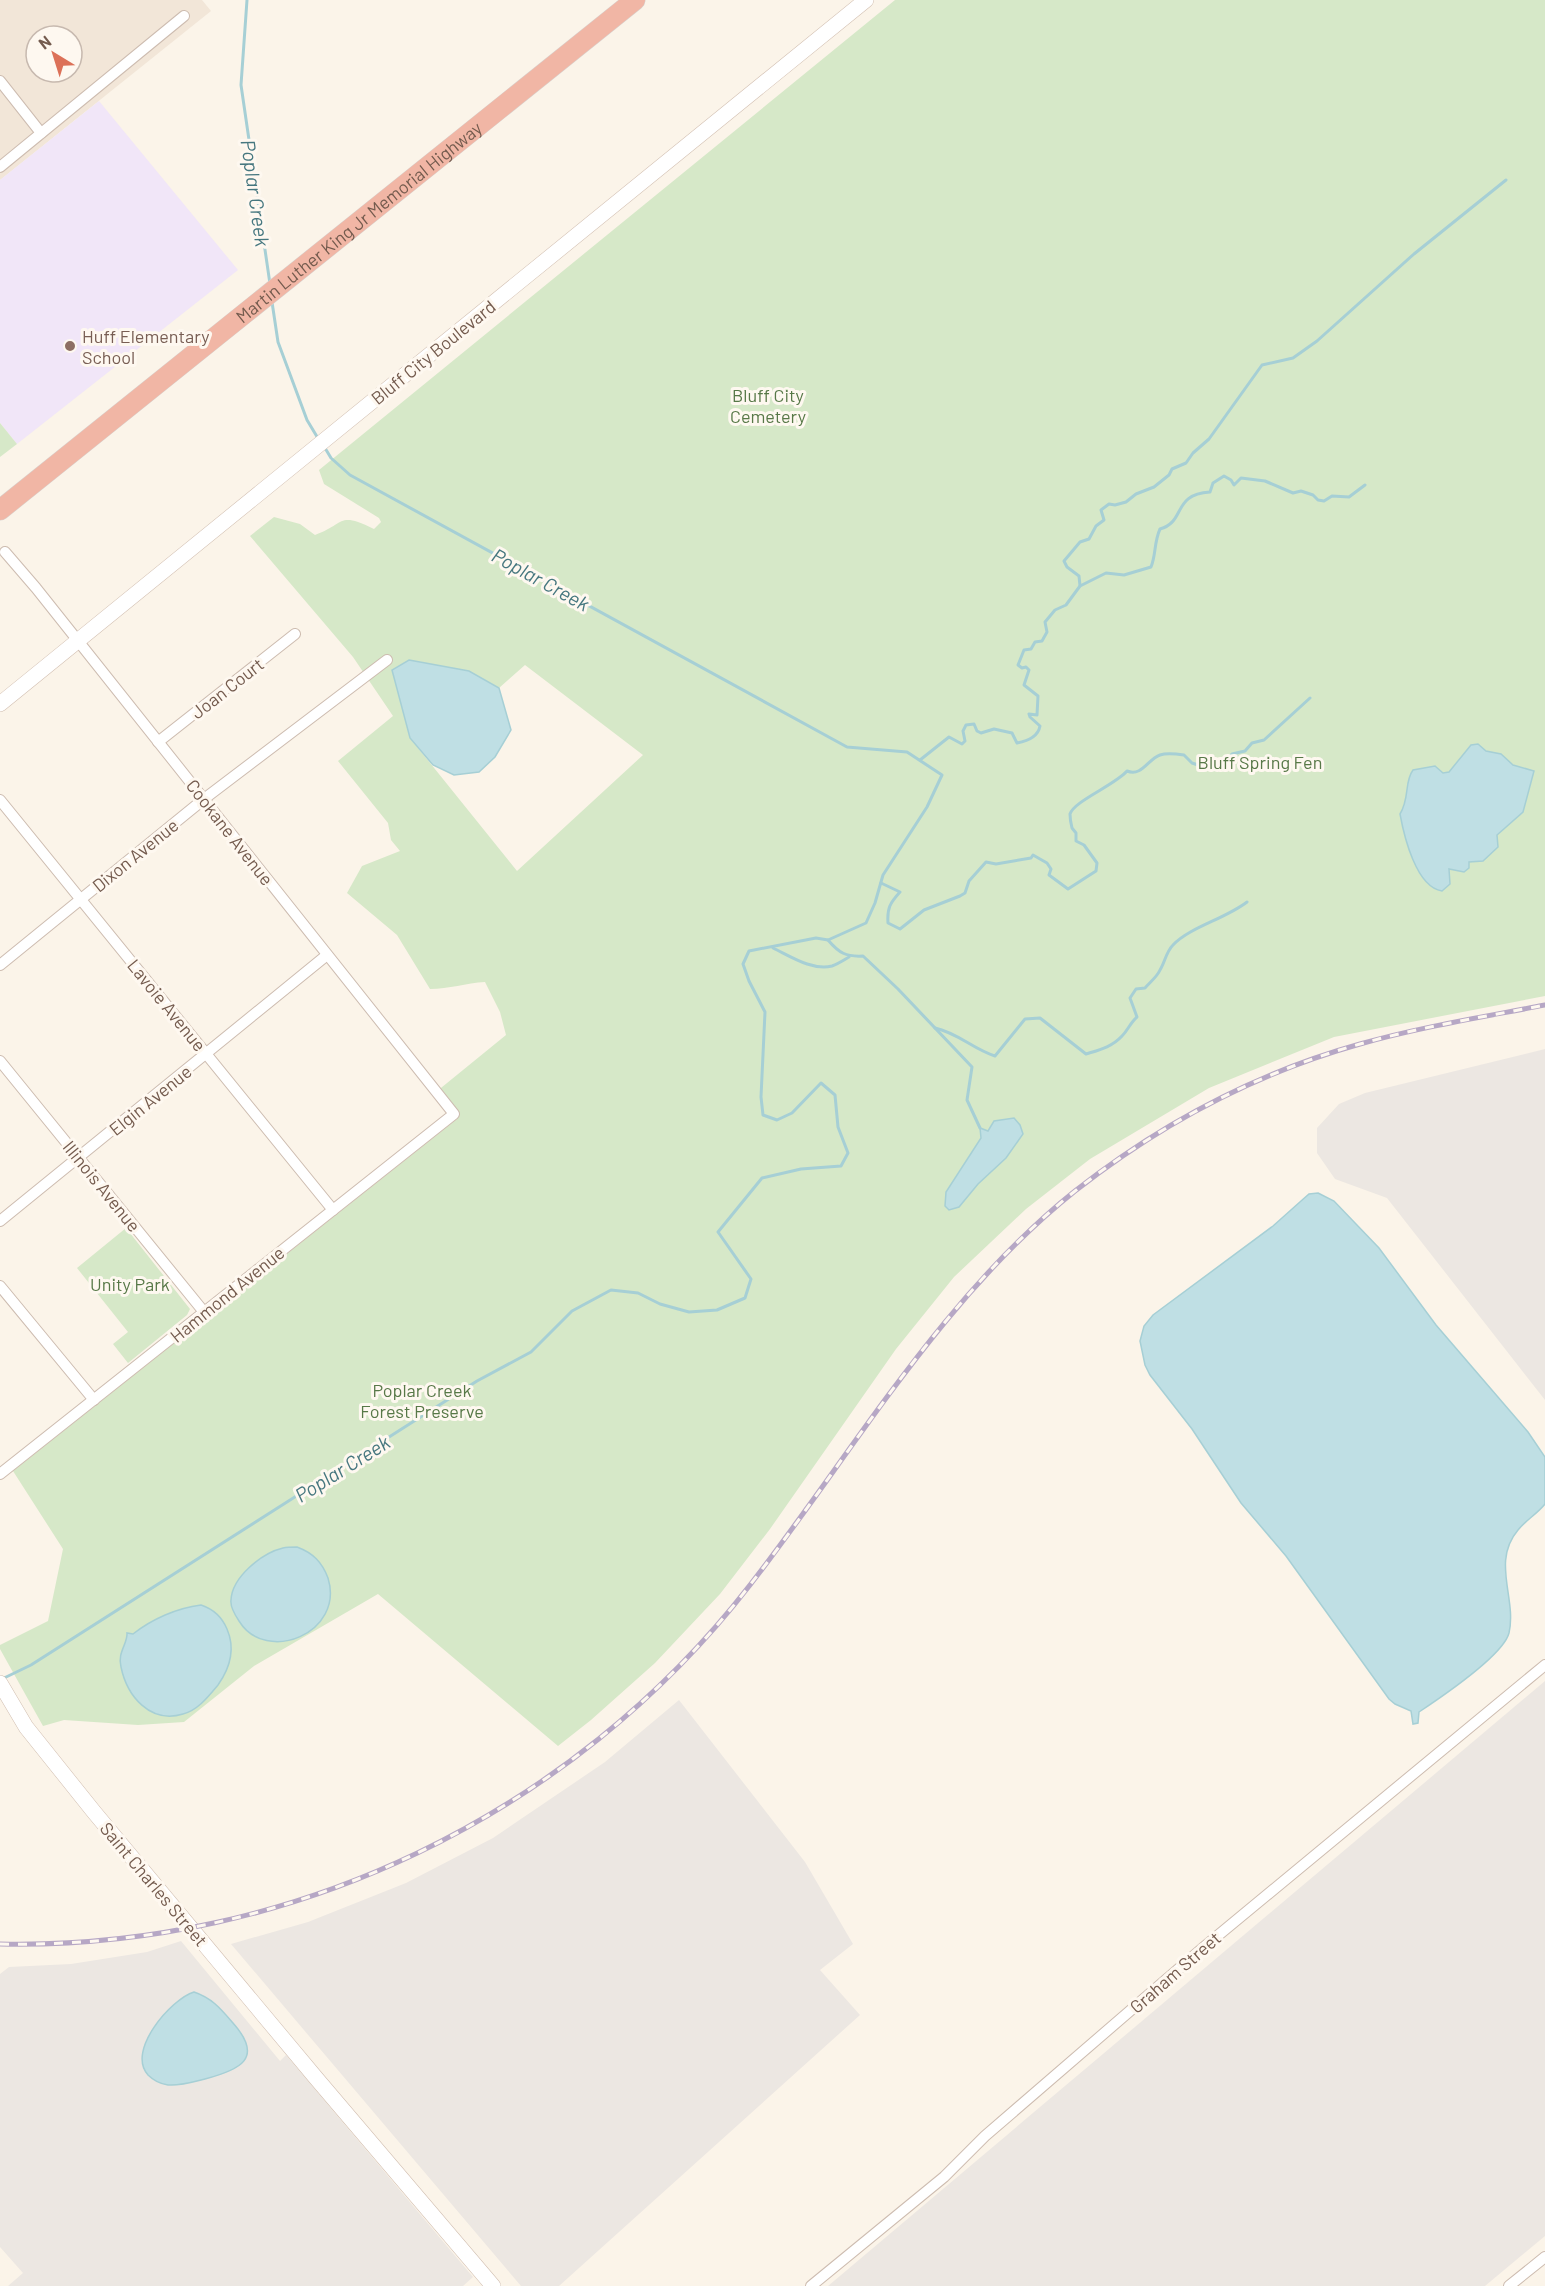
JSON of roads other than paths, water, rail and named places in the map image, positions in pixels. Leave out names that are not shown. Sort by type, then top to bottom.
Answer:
[{"type":"highway","name":"Martin Luther King Jr Memorial Highway","points":[[284,276],[615,0]]},
{"type":"highway","name":"Martin Luther King Jr Memorial Highway","points":[[0,493],[284,276],[635,0]]},
{"type":"highway","name":"Martin Luther King Jr Memorial Highway","points":[[0,510],[253,300]]},
{"type":"street","name":"Bluff City Boulevard","points":[[0,704],[866,0]]},
{"type":"street","points":[[0,167],[184,16]]},
{"type":"street","points":[[0,81],[41,134]]},
{"type":"street","name":"Cookane Avenue","points":[[5,552],[78,640],[454,1114]]},
{"type":"street","name":"Joan Court","points":[[158,742],[295,634]]},
{"type":"street","name":"Dixon Avenue","points":[[0,965],[204,799],[387,660]]},
{"type":"street","name":"Lavoie Avenue","points":[[0,800],[333,1210]]},
{"type":"street","name":"Elgin Avenue","points":[[0,1221],[327,955]]},
{"type":"street","name":"Illinois Avenue","points":[[0,1060],[204,1312]]},
{"type":"street","name":"Hammond Avenue","points":[[0,1474],[454,1114]]},
{"type":"street","points":[[0,1286],[94,1400]]},
{"type":"street","name":"Graham Street","points":[[811,2286],[944,2177],[986,2136],[1204,1947],[1545,1665]]},
{"type":"street","name":"Saint Charles Street","points":[[0,1683],[8,1699],[47,1754],[93,1812],[494,2286]]},
{"type":"street","points":[[1509,2286],[1545,2257]]},
{"type":"water","points":[[409,660],[469,671],[499,688],[511,730],[495,757],[479,772],[454,775],[433,765],[410,738],[392,670]]},
{"type":"water","points":[[1478,744],[1486,751],[1501,754],[1513,765],[1534,771],[1523,812],[1497,835],[1498,847],[1483,861],[1469,862],[1469,868],[1464,872],[1449,869],[1450,884],[1442,891],[1433,887],[1418,871],[1408,847],[1400,814],[1413,770],[1435,766],[1443,773],[1449,772],[1471,745]]},
{"type":"water","points":[[1014,1118],[1023,1134],[1006,1158],[978,1184],[959,1207],[949,1210],[945,1206],[946,1192],[981,1138],[980,1128],[988,1131],[994,1121]]},
{"type":"water","points":[[1318,1193],[1334,1201],[1379,1248],[1436,1325],[1528,1432],[1545,1457],[1545,1504],[1518,1530],[1510,1542],[1506,1555],[1506,1580],[1511,1620],[1509,1633],[1495,1653],[1455,1687],[1419,1712],[1418,1723],[1413,1724],[1411,1711],[1389,1699],[1286,1556],[1241,1503],[1192,1429],[1150,1375],[1145,1365],[1140,1341],[1144,1326],[1153,1315],[1273,1226],[1309,1194]]},
{"type":"water","points":[[297,1547],[316,1559],[328,1578],[330,1597],[325,1614],[314,1627],[300,1637],[284,1641],[267,1641],[251,1634],[234,1614],[231,1605],[233,1591],[242,1575],[266,1555],[285,1548]]},
{"type":"water","points":[[201,1605],[217,1614],[230,1637],[231,1651],[226,1672],[206,1698],[188,1712],[171,1716],[150,1711],[135,1697],[124,1678],[120,1657],[127,1633],[133,1634],[157,1619]]},
{"type":"water","points":[[194,1992],[211,2001],[233,2023],[247,2046],[247,2054],[244,2061],[228,2072],[182,2084],[163,2084],[148,2075],[143,2065],[143,2053],[147,2040],[164,2015],[174,2005]]},
{"type":"waterway","name":"Poplar Creek","points":[[247,0],[241,85],[270,284]]},
{"type":"waterway","points":[[920,760],[949,737],[962,744],[965,741],[963,731],[966,725],[974,724],[977,731],[981,733],[994,729],[1012,733],[1017,743],[1035,736],[1040,726],[1029,714],[1037,715],[1038,696],[1024,685],[1029,670],[1018,665],[1024,650],[1031,649],[1035,642],[1042,641],[1047,632],[1045,622],[1055,610],[1066,605],[1080,586],[1079,576],[1067,567],[1064,561],[1080,542],[1089,539],[1096,526],[1104,520],[1101,510],[1109,504],[1126,502],[1136,494],[1154,487],[1169,475],[1172,469],[1186,463],[1193,453],[1209,439],[1262,365],[1293,358],[1317,341],[1414,254],[1506,180]]},
{"type":"waterway","name":"Poplar Creek","points":[[272,302],[278,342],[307,420],[319,440]]},
{"type":"waterway","name":"Poplar Creek","points":[[2,1679],[31,1665],[477,1381],[531,1352],[572,1311],[611,1290],[638,1293],[660,1304],[689,1312],[717,1310],[745,1298],[751,1279],[718,1232],[762,1178],[801,1169],[841,1166],[848,1153],[838,1127],[835,1095],[821,1083],[792,1113],[777,1120],[763,1115],[761,1097],[765,1012],[743,964],[749,951],[816,938],[828,940],[866,923],[875,903],[883,875],[927,807],[942,775],[907,752],[847,747],[350,475],[331,458],[325,448]]},
{"type":"waterway","points":[[1080,586],[1106,573],[1124,575],[1151,567],[1160,529],[1173,521],[1184,503],[1190,498],[1210,492],[1213,483],[1224,476],[1234,485],[1241,478],[1265,481],[1293,493],[1301,491],[1324,501],[1332,496],[1349,497],[1365,485]]},
{"type":"waterway","points":[[881,883],[900,892],[890,906],[888,918],[888,923],[900,929],[924,910],[965,893],[969,881],[986,862],[996,864],[1031,858],[1033,855],[1047,863],[1051,869],[1049,875],[1068,889],[1096,871],[1097,863],[1084,845],[1076,841],[1076,833],[1072,828],[1070,814],[1079,804],[1127,771],[1137,772],[1160,755],[1184,755],[1192,763],[1198,765],[1206,757],[1224,762],[1232,754],[1245,751],[1252,743],[1264,740],[1310,698]]},
{"type":"waterway","points":[[935,1028],[995,1056],[1025,1019],[1040,1018],[1086,1054],[1105,1048],[1118,1040],[1137,1017],[1130,998],[1136,989],[1145,988],[1157,975],[1173,945],[1189,933],[1247,902]]},
{"type":"waterway","points":[[828,940],[843,953],[863,956],[898,989],[972,1067],[967,1100],[980,1128]]},
{"type":"waterway","name":"Poplar Creek","points":[[773,948],[809,965],[824,967],[832,966],[849,957]]},
{"type":"railway","points":[[0,1944],[108,1940],[215,1923],[318,1894],[417,1853],[511,1801],[599,1739],[679,1667],[750,1585],[901,1378],[941,1327],[982,1279],[1027,1233],[1075,1191],[1140,1144],[1175,1123],[1246,1086],[1283,1070],[1383,1038],[1545,1005]]},
{"type":"place","name":"Huff Elementary School","points":[[70,346]]},
{"type":"park label","name":"Bluff City Cemetery","points":[[768,405]]},
{"type":"park label","name":"Bluff Spring Fen","points":[[1260,762]]},
{"type":"park label","name":"Unity Park","points":[[130,1284]]},
{"type":"park label","name":"Poplar Creek Forest Preserve","points":[[422,1400]]}]
